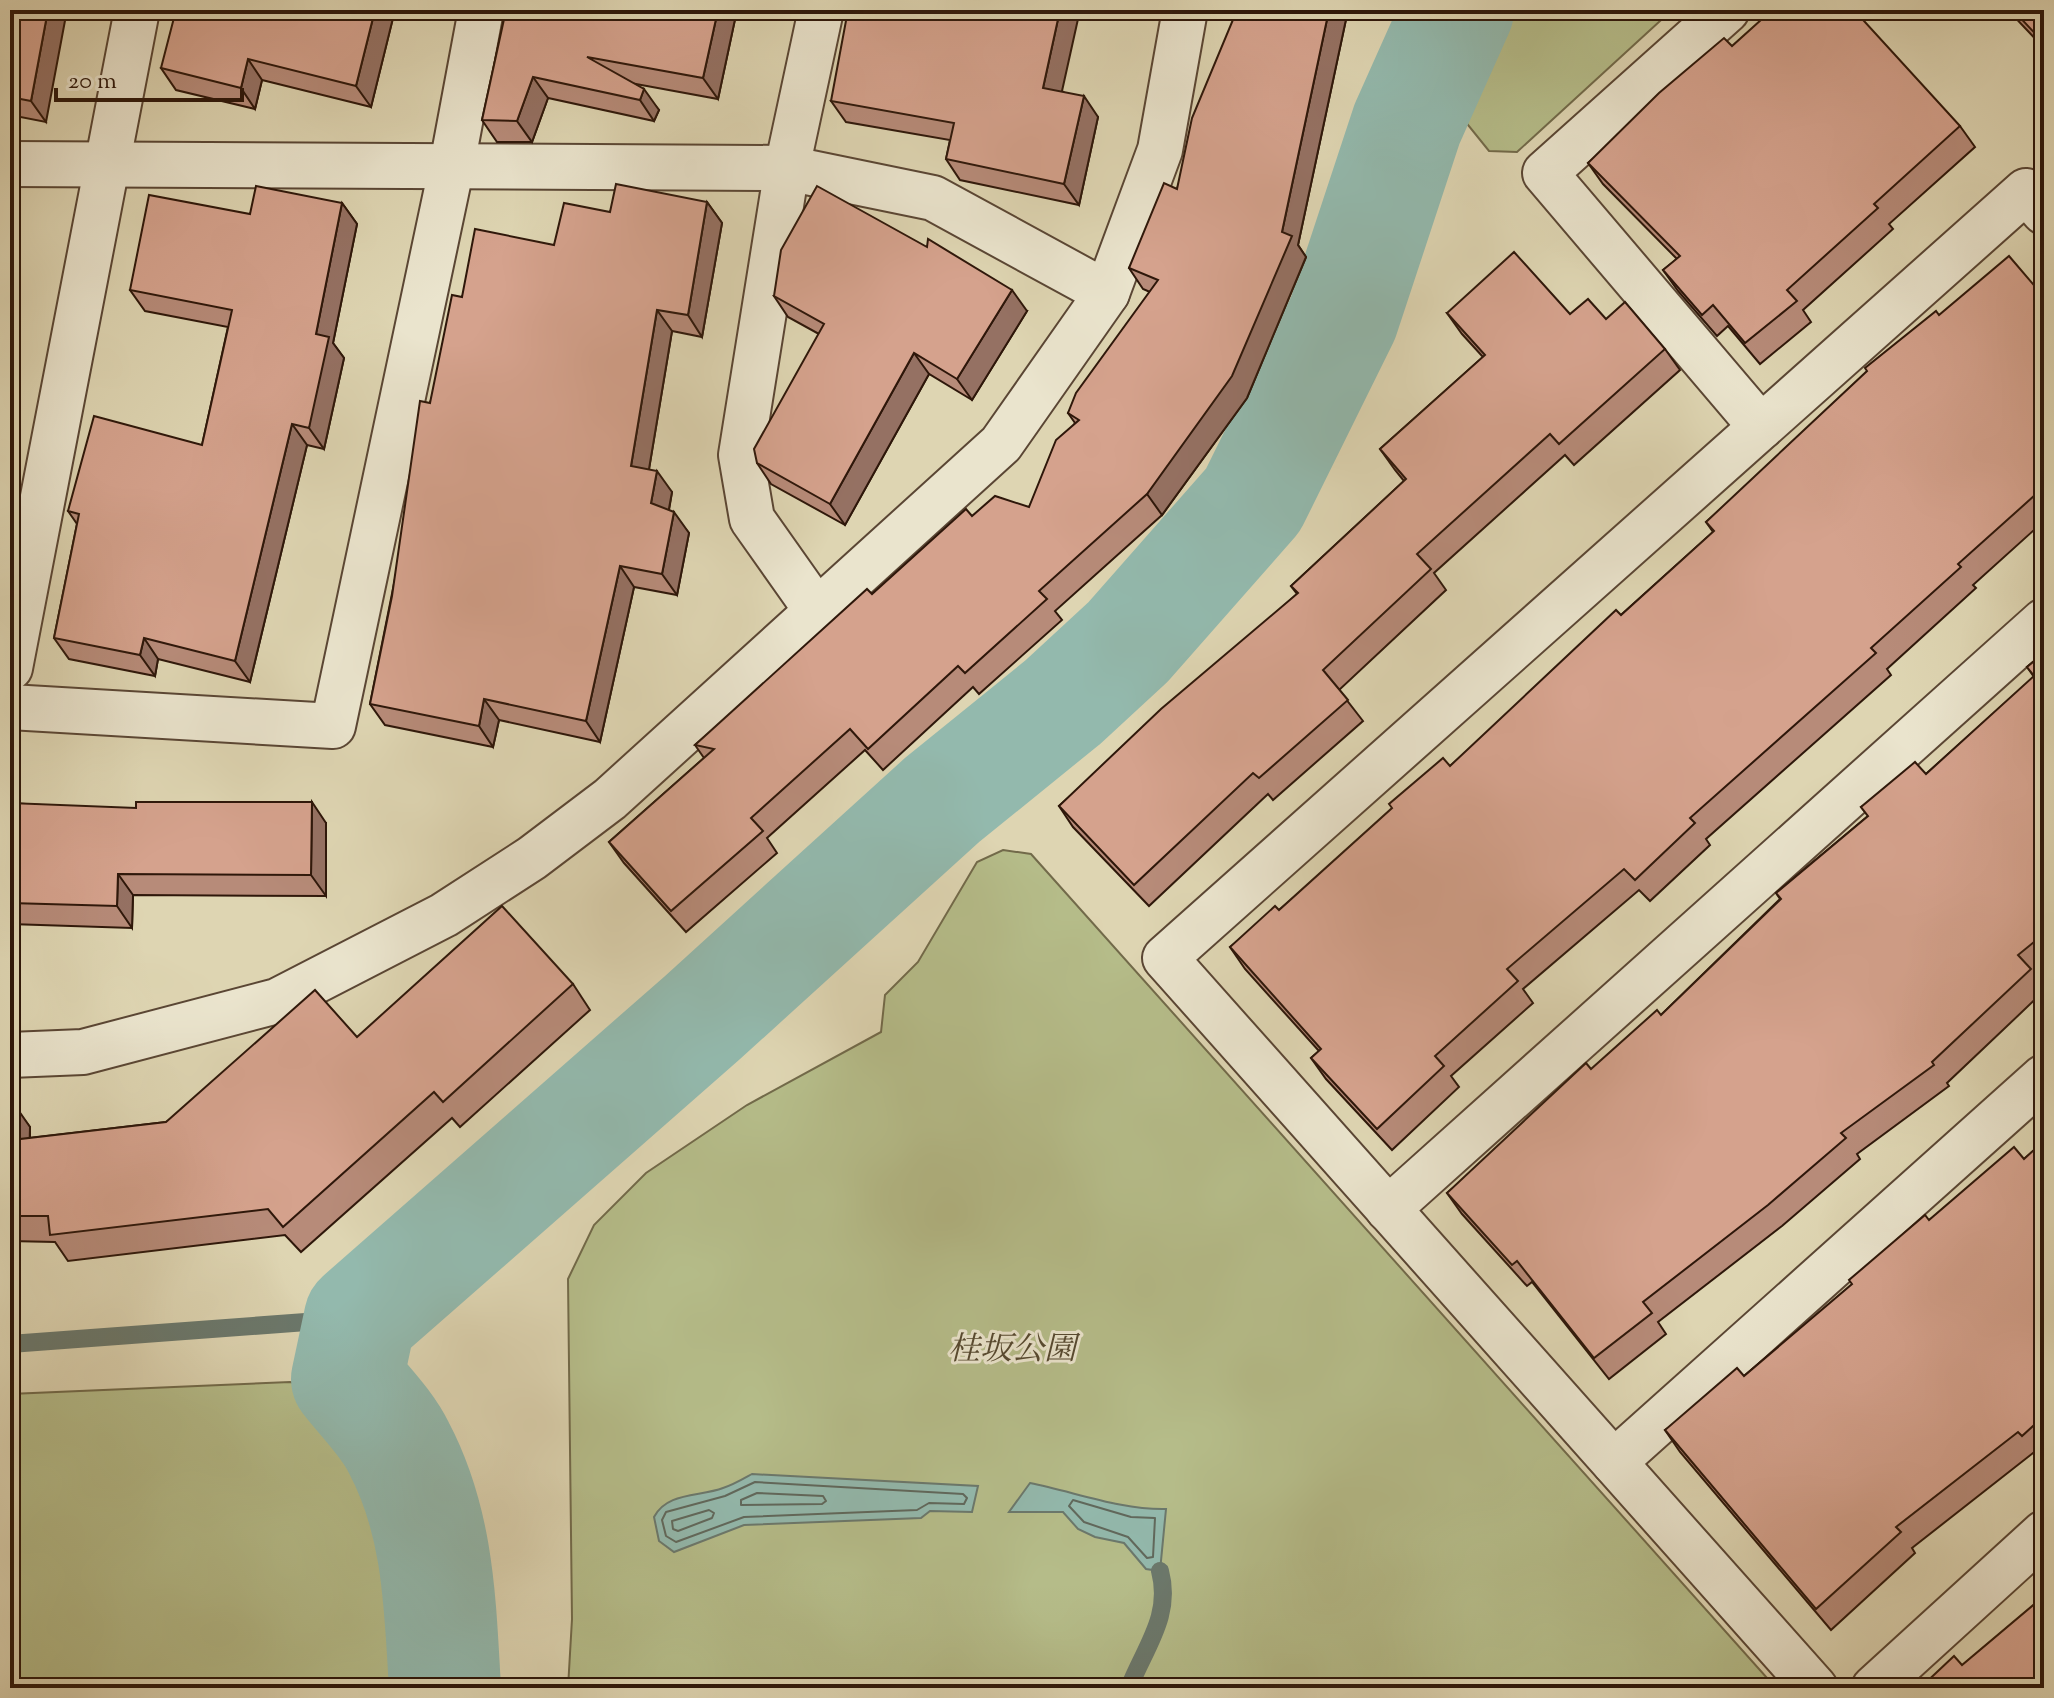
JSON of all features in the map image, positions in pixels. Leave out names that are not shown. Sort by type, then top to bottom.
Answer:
[{"type":"street","points":[[10,668],[137,10]]},
{"type":"street","points":[[10,707],[333,726],[452,165],[481,10]]},
{"type":"street","points":[[817,611],[752,519],[741,455],[787,168],[821,10]]},
{"type":"street","points":[[10,1055],[83,1052],[277,1001],[444,915],[532,858],[610,799],[1001,444],[1107,293],[1160,150],[1185,10]]},
{"type":"street","points":[[1727,10],[1545,173],[1761,427]]},
{"type":"street","points":[[10,164],[787,168],[933,198],[1107,293]]},
{"type":"street","points":[[1815,1688],[1165,958],[2026,191],[2044,212]]},
{"type":"street","points":[[1388,1209],[2044,621]]},
{"type":"street","points":[[1614,1462],[2044,1077]]},
{"type":"street","points":[[1874,1688],[2044,1533]]},
{"type":"green space","points":[[1427,10],[1672,10],[1517,152],[1489,151],[1418,63]]},
{"type":"green space","name":"桂坂公園","points":[[1003,850],[1031,854],[1776,1688],[568,1688],[572,1619],[568,1279],[594,1225],[646,1173],[747,1105],[881,1032],[885,995],[918,962],[977,862]]},
{"type":"green space","points":[[290,1382],[323,1390],[362,1424],[394,1477],[414,1538],[423,1688],[10,1688],[10,1394]]},
{"type":"water","points":[[752,1474],[978,1486],[972,1512],[930,1511],[921,1518],[744,1525],[674,1552],[659,1541],[654,1517],[667,1503],[727,1487]]},
{"type":"water","points":[[1030,1483],[1115,1504],[1166,1509],[1160,1571],[1146,1569],[1124,1543],[1095,1537],[1078,1529],[1063,1512],[1009,1512]]},
{"type":"building","points":[[10,10],[48,10],[31,101],[10,97]]},
{"type":"building","points":[[176,10],[375,10],[356,86],[248,59],[241,88],[161,68]]},
{"type":"building","points":[[506,10],[718,10],[703,78],[587,57],[644,89],[640,100],[533,77],[517,121],[482,120]]},
{"type":"building","points":[[848,10],[1060,10],[1043,88],[1084,96],[1064,184],[946,159],[954,123],[831,101]]},
{"type":"building","points":[[1237,10],[1329,10],[1282,232],[1292,236],[1232,376],[1147,494],[1039,591],[1047,599],[965,673],[958,666],[868,749],[850,729],[751,818],[763,831],[671,911],[609,842],[714,749],[695,745],[867,589],[872,594],[966,509],[972,516],[995,496],[1029,507],[1056,440],[1079,420],[1068,413],[1076,393],[1158,280],[1129,268],[1164,183],[1177,189],[1192,118]]},
{"type":"building","points":[[1772,10],[1854,10],[1960,126],[1874,204],[1878,208],[1787,290],[1797,301],[1745,343],[1713,305],[1702,315],[1663,270],[1680,256],[1588,163],[1659,93],[1724,38],[1732,46]]},
{"type":"building","points":[[2013,10],[2044,10],[2044,43]]},
{"type":"building","points":[[616,184],[707,202],[688,315],[657,310],[631,466],[657,471],[651,503],[674,512],[662,574],[620,566],[586,721],[484,699],[479,726],[370,704],[392,596],[420,401],[430,403],[452,295],[462,297],[475,229],[554,245],[564,203],[610,212]]},
{"type":"building","points":[[256,186],[342,203],[316,334],[329,337],[309,428],[292,424],[235,661],[144,638],[140,655],[54,638],[79,514],[68,511],[94,416],[202,445],[232,310],[130,290],[149,195],[250,214]]},
{"type":"building","points":[[817,186],[927,247],[928,239],[1012,290],[957,379],[914,353],[830,504],[757,463],[754,449],[824,324],[774,296],[781,250]]},
{"type":"building","points":[[1514,252],[1570,314],[1588,299],[1606,319],[1625,302],[1665,349],[1559,444],[1550,434],[1417,554],[1431,569],[1323,670],[1348,700],[1259,778],[1253,773],[1134,885],[1059,806],[1161,709],[1298,593],[1291,586],[1406,479],[1380,449],[1485,355],[1447,313]]},
{"type":"building","points":[[2009,256],[2044,297],[2044,487],[1871,648],[1876,653],[1690,818],[1695,823],[1635,880],[1624,869],[1507,969],[1518,981],[1435,1056],[1444,1066],[1377,1129],[1311,1058],[1321,1049],[1230,947],[1275,906],[1279,910],[1392,808],[1389,804],[1443,758],[1450,766],[1616,610],[1621,615],[1714,531],[1706,522],[1867,371],[1865,368],[1936,311],[1939,315]]},
{"type":"building","points":[[2044,653],[2044,934],[2018,955],[2031,969],[1932,1062],[1934,1065],[1841,1133],[1846,1138],[1768,1205],[1643,1302],[1652,1313],[1594,1358],[1517,1261],[1512,1265],[1447,1193],[1586,1063],[1591,1069],[1657,1010],[1661,1015],[1781,899],[1776,893],[1868,816],[1861,807],[1915,762],[1926,774],[2034,676],[2027,667]]},
{"type":"building","points":[[136,802],[312,802],[311,875],[118,874],[117,906],[10,903],[10,803],[136,808]]},
{"type":"building","points":[[502,906],[573,984],[443,1102],[434,1092],[283,1227],[268,1209],[50,1235],[48,1216],[10,1216],[10,1101],[11,1140],[166,1122],[315,990],[357,1037]]},
{"type":"building","points":[[2044,1141],[2044,1416],[2022,1436],[2018,1432],[1896,1527],[1901,1532],[1816,1609],[1665,1430],[1737,1368],[1744,1376],[1852,1284],[1849,1280],[1925,1215],[1929,1220],[2014,1147],[2024,1159]]},
{"type":"building","points":[[2044,1596],[2044,1688],[1920,1688],[1954,1656],[1962,1665]]},
{"type":"waterway","points":[[445,1688],[435,1565],[422,1506],[394,1439],[347,1379],[360,1318],[702,1018],[942,800],[1063,702],[1128,642],[1253,500],[1343,318],[1407,124],[1458,10]]},
{"type":"waterway","points":[[10,1344],[360,1318]]},
{"type":"waterway","points":[[1129,1688],[1160,1617],[1163,1587],[1160,1571]]}]
